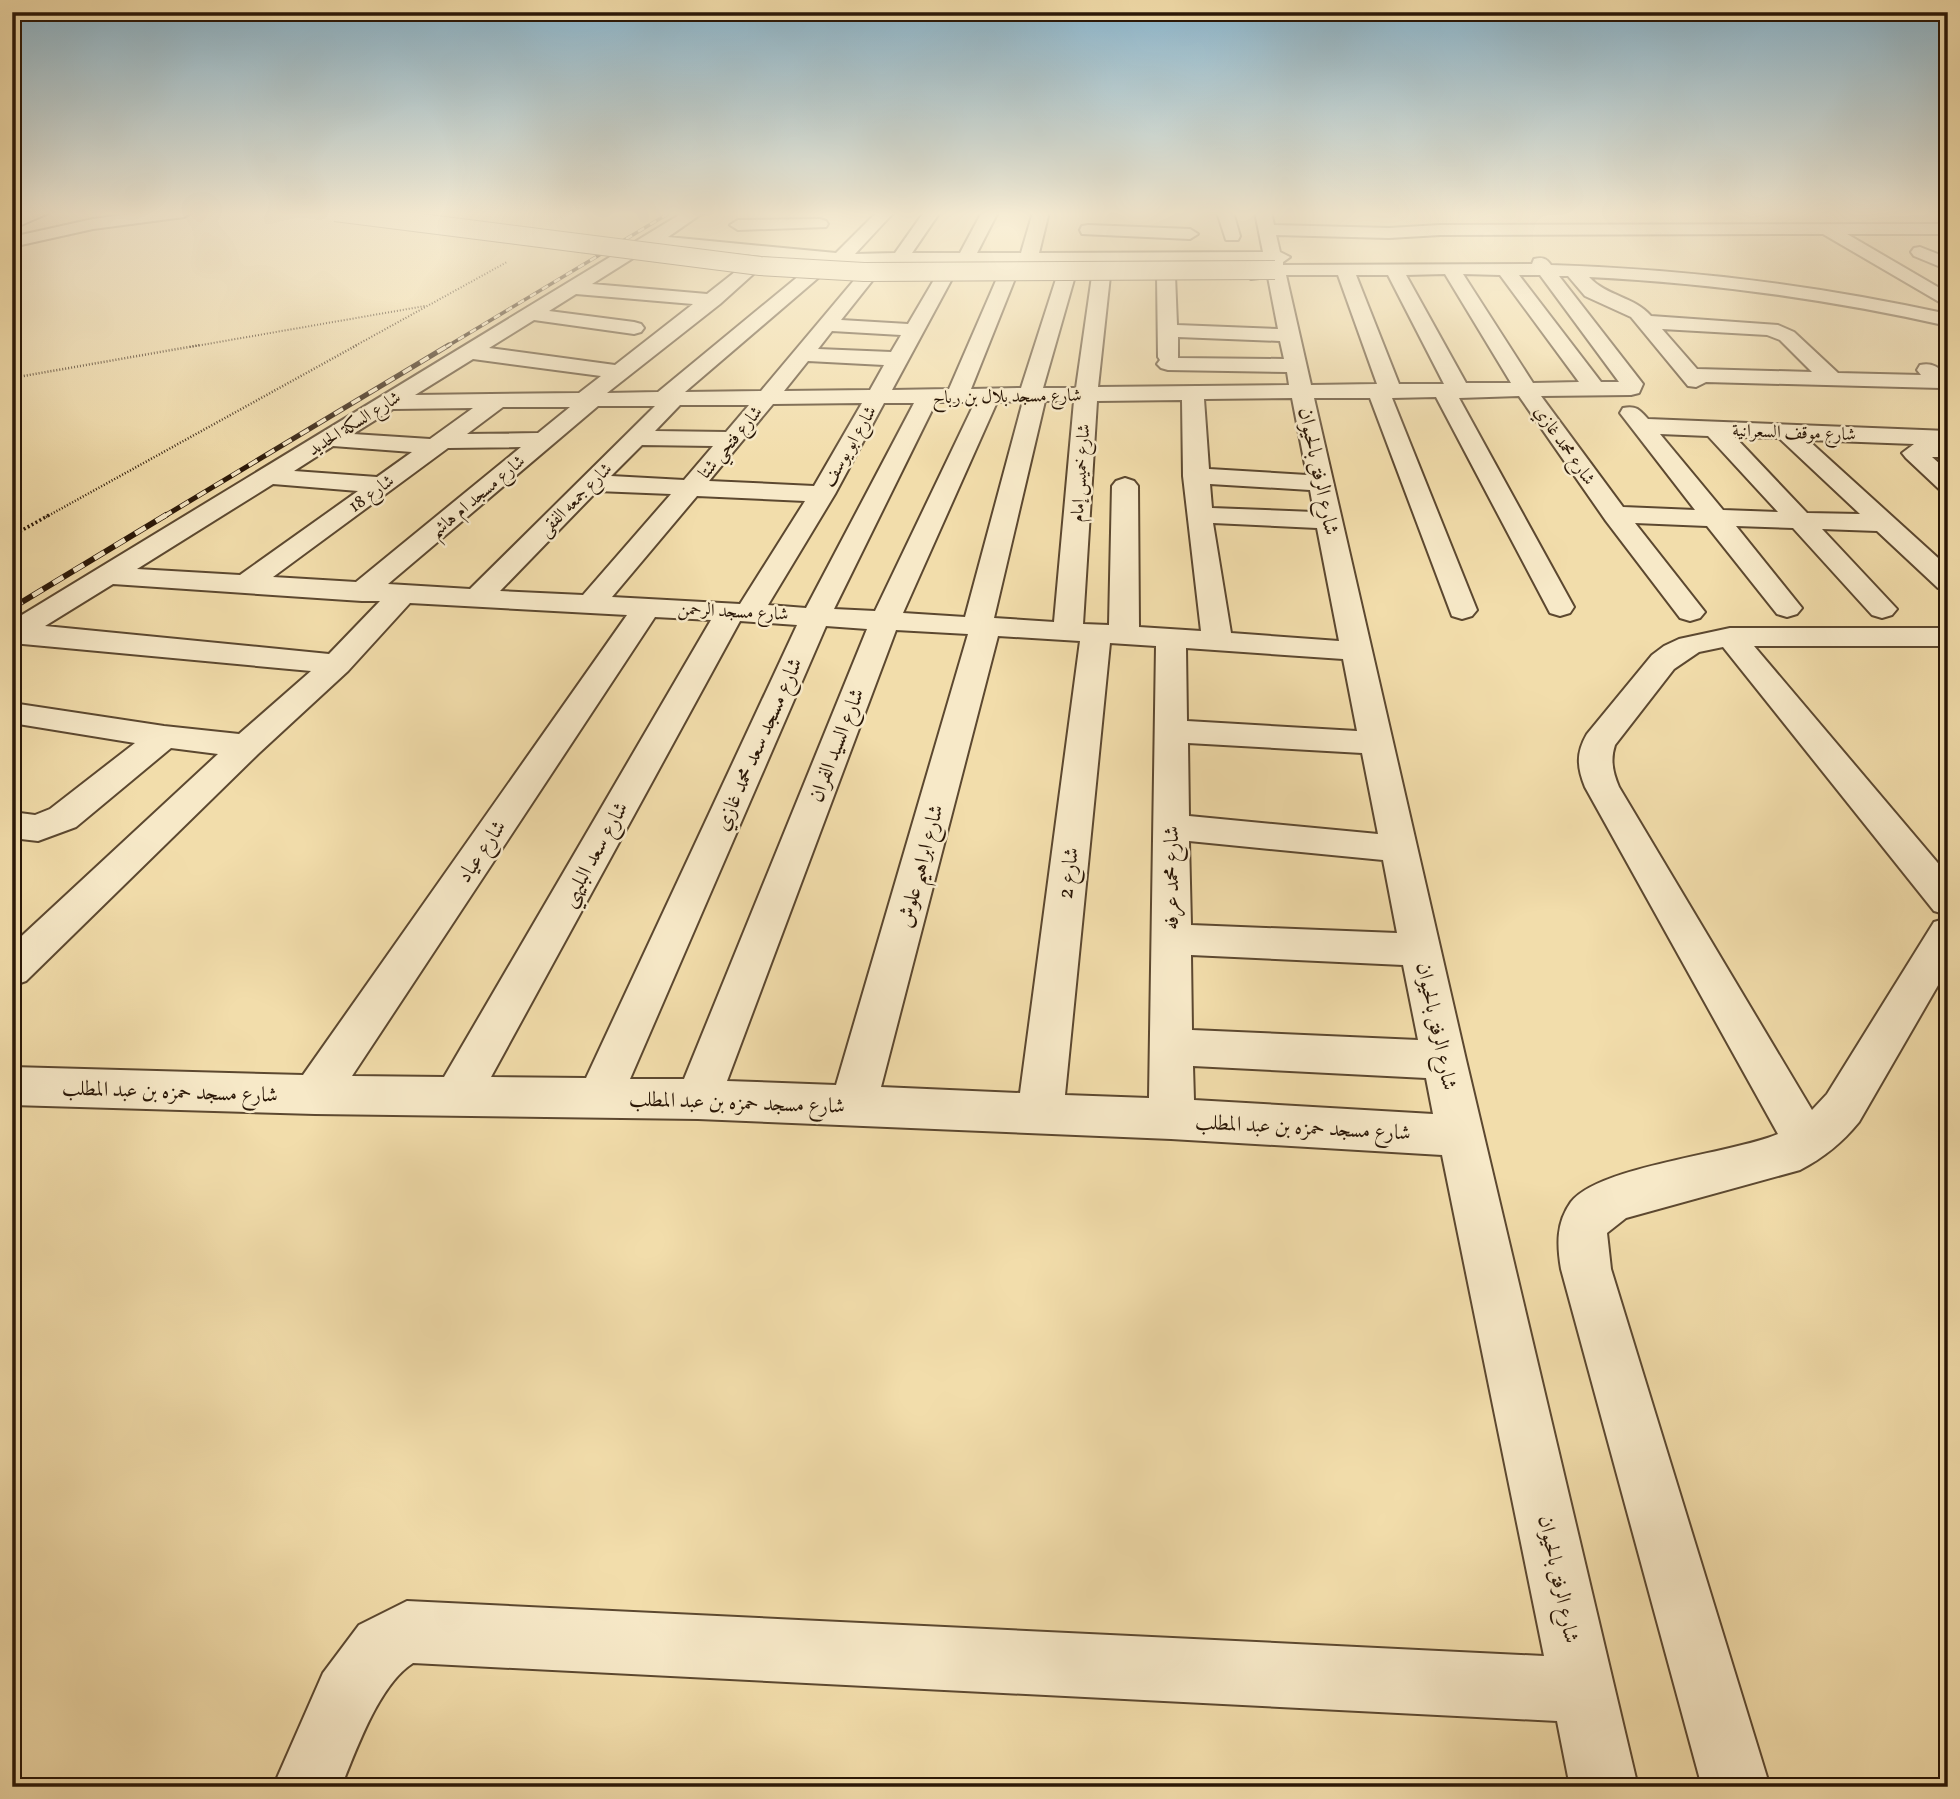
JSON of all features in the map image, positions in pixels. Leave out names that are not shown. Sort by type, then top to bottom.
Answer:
[{"type":"street","name":"شارع السكة الحديد","points":[[13,633],[501,332],[529,325],[564,296]]},
{"type":"street","points":[[657,296],[771,307]]},
{"type":"street","name":"شارع مسجد ام هاشم","points":[[362,592],[621,372],[717,296]]},
{"type":"street","name":"شارع جمعه الفقى","points":[[476,599],[636,438],[669,399],[785,296]]},
{"type":"street","name":"شارع فتحي شتا","points":[[590,605],[733,439],[850,296]]},
{"type":"street","name":"شارع ابو يوسف","points":[[740,612],[822,494],[934,296]]},
{"type":"street","points":[[958,396],[999,296]]},
{"type":"street","name":"شارع ابراهيم علوش","points":[[853,1106],[982,625],[1035,406],[1032,386],[1073,296]]},
{"type":"street","name":"شارع خميس إمام","points":[[1084,296],[1096,632]]},
{"type":"street","points":[[1171,296],[1173,305],[1167,331],[1168,364],[1181,394],[1217,640]]},
{"type":"street","points":[[1167,331],[1228,296]]},
{"type":"street","points":[[1168,364],[1243,296]]},
{"type":"street","name":"شارع مسجد بلال بن رباح","points":[[388,402],[1181,394],[1251,296]]},
{"type":"street","name":"شارع الرفق بالحيوان","points":[[1274,296],[1326,502],[1444,1060],[1604,1787]]},
{"type":"street","name":"شارع مسجد بلال بن رباح","points":[[1291,296],[1385,392],[1611,389]]},
{"type":"street","points":[[1354,296],[1462,610]]},
{"type":"street","points":[[1407,296],[1560,607]]},
{"type":"street","name":"شارع محمد غازي","points":[[1467,296],[1527,391],[1615,515],[1690,612]]},
{"type":"street","points":[[1529,296],[1611,389],[1787,608]]},
{"type":"street","points":[[1567,296],[1632,384],[1631,387],[1611,389]]},
{"type":"street","points":[[1601,296],[1634,311],[1693,378],[1941,382],[1928,370]]},
{"type":"street","points":[[1819,296],[1948,320]]},
{"type":"street","points":[[1873,296],[1948,313]]},
{"type":"street","points":[[1912,296],[1948,302]]},
{"type":"street","points":[[845,302],[873,304]]},
{"type":"street","points":[[900,305],[920,321]]},
{"type":"street","points":[[827,325],[920,321],[951,327],[985,329]]},
{"type":"street","points":[[1646,322],[1771,329],[1787,336],[1833,380]]},
{"type":"street","points":[[529,325],[634,328]]},
{"type":"street","points":[[469,352],[621,372]]},
{"type":"street","points":[[802,355],[898,359]]},
{"type":"street","name":"شارع مسجد سعد محمد غازي","points":[[600,1097],[816,616],[958,396]]},
{"type":"street","name":"شارع السيد الفران","points":[[698,1099],[886,620],[958,396]]},
{"type":"street","name":"شارع 18","points":[[246,584],[497,401]]},
{"type":"street","name":"شارع موقف السعرانية","points":[[1641,426],[1948,438]]},
{"type":"street","points":[[1715,429],[1882,609]]},
{"type":"street","points":[[1786,432],[1948,582]]},
{"type":"street","points":[[636,438],[733,439]]},
{"type":"street","points":[[329,439],[439,443],[544,440]]},
{"type":"street","points":[[1948,450],[1921,449],[1914,453],[1948,484]]},
{"type":"street","points":[[269,476],[382,485]]},
{"type":"street","points":[[1195,476],[1326,502]]},
{"type":"street","points":[[591,483],[822,494]]},
{"type":"street","points":[[1096,632],[1125,486]]},
{"type":"street","points":[[1199,514],[1326,502]]},
{"type":"street","points":[[1615,515],[1884,523]]},
{"type":"street","name":"شارع مسجد الرحمن","points":[[108,575],[401,595],[982,625],[1358,651]]},
{"type":"street","points":[[18,958],[337,664],[401,595]]},
{"type":"street","name":"شارع عياد","points":[[315,1095],[648,607]]},
{"type":"street","name":"شارع سعد البليهي","points":[[457,1096],[740,612]]},
{"type":"street","name":"شارع 2","points":[[1040,1114],[1096,632]]},
{"type":"street","points":[[13,633],[337,664]]},
{"type":"street","name":"شارع محمد عرفه","points":[[1171,637],[1171,1119]]},
{"type":"street","points":[[1807,1143],[1602,787],[1594,763],[1594,752],[1599,742],[1663,662],[1690,645],[1730,637],[1948,637]]},
{"type":"street","points":[[1730,637],[1948,901]]},
{"type":"street","points":[[12,713],[164,737],[246,746]]},
{"type":"street","points":[[1171,731],[1378,743]]},
{"type":"street","points":[[12,825],[38,828],[63,818],[164,737]]},
{"type":"street","points":[[1171,827],[1400,849]]},
{"type":"street","points":[[1736,1787],[1586,1269],[1581,1237],[1591,1212],[1615,1199],[1783,1155],[1828,1128],[1843,1108],[1948,933]]},
{"type":"street","points":[[1171,939],[1421,950]]},
{"type":"street","points":[[1171,1047],[1444,1060]]},
{"type":"street","name":"شارع مسجد حمزه بن عبد المطلب","points":[[12,1086],[315,1095],[698,1099],[1171,1119],[1461,1136]]},
{"type":"street","points":[[307,1787],[346,1696],[381,1647],[407,1632],[1583,1690]]},
{"type":"path","points":[[12,536],[446,296]]},
{"type":"path","points":[[12,378],[430,305]]},
{"type":"railway","points":[[446,347],[531,296]]},
{"type":"railway","points":[[163,517],[449,345]]},
{"type":"railway","points":[[12,608],[166,515]]}]
